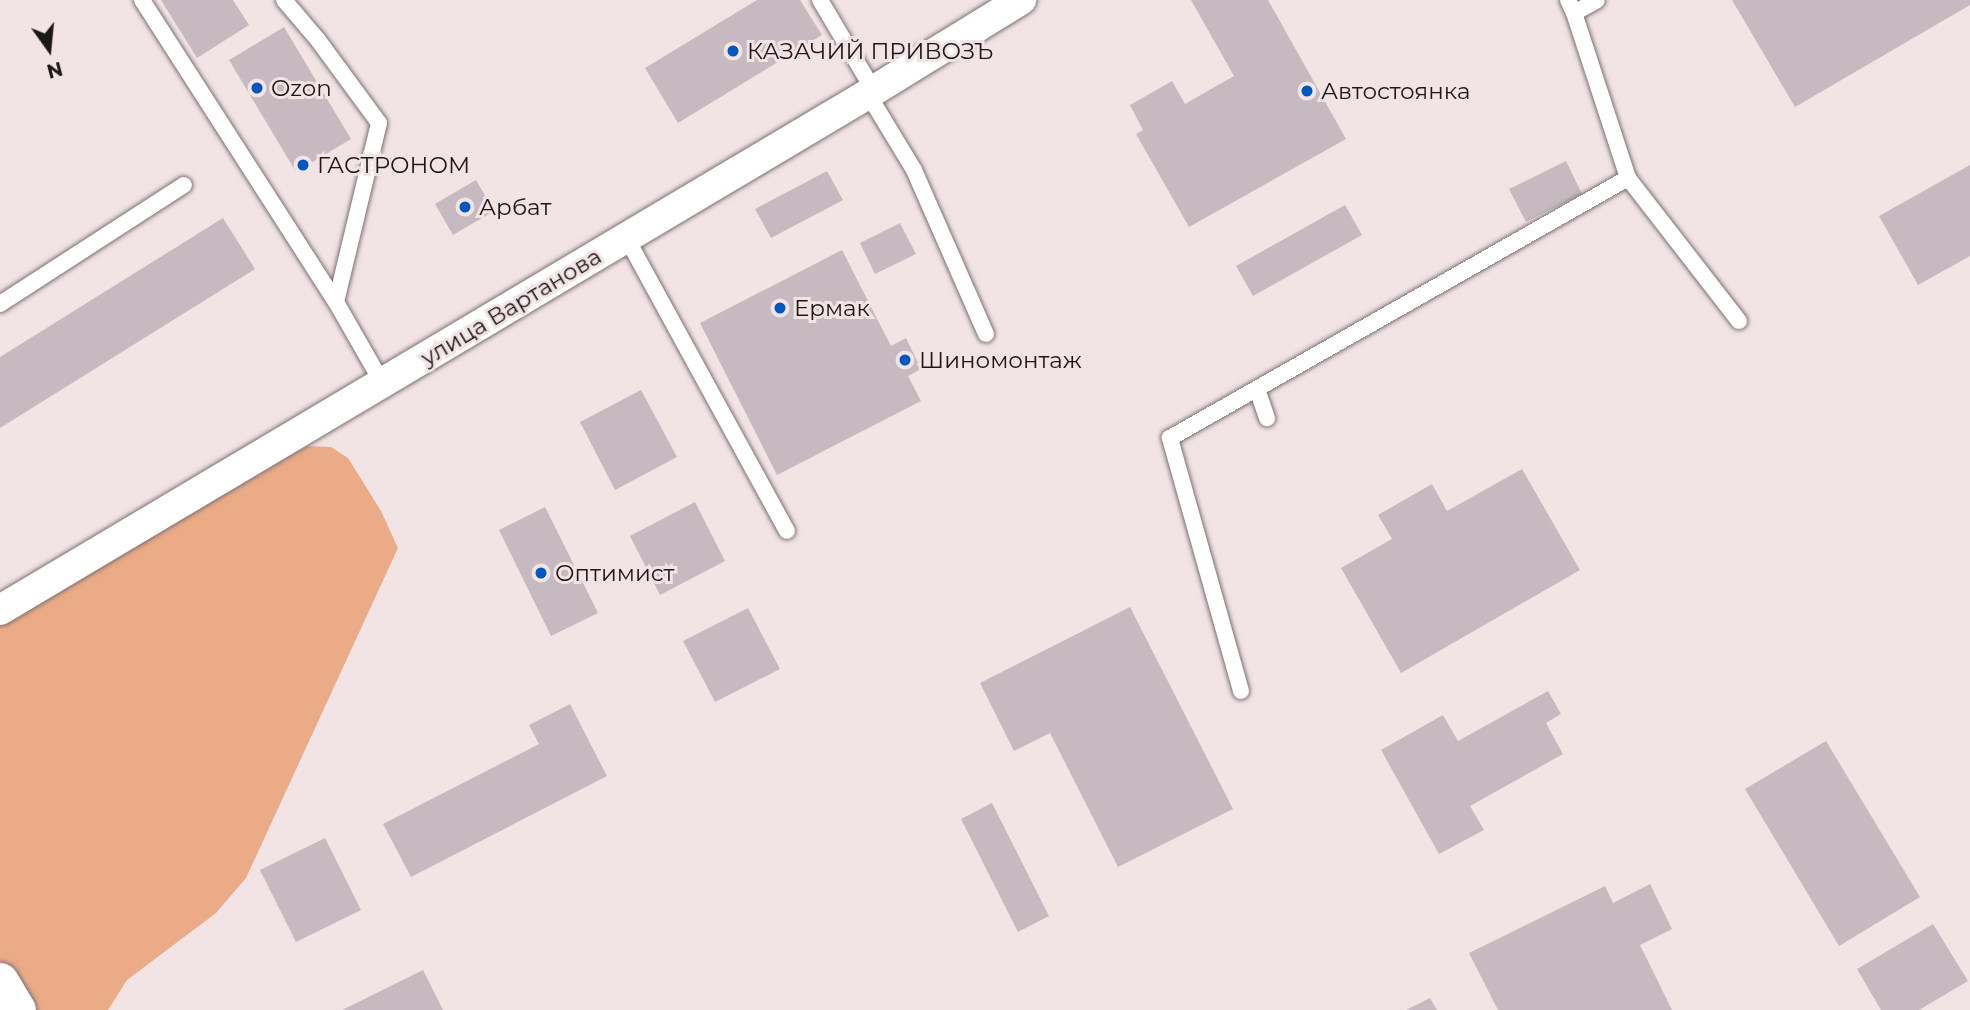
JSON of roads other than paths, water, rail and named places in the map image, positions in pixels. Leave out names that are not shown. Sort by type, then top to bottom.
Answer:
[{"type":"main road","points":[[0,982],[17,1010]]},
{"type":"street","name":"улица Вартанова","points":[[0,610],[383,384],[1021,0]]},
{"type":"lane","points":[[142,0],[336,302],[383,384]]},
{"type":"lane","points":[[284,0],[379,123],[336,302]]},
{"type":"lane","points":[[820,0],[914,170],[986,334]]},
{"type":"lane","points":[[1597,0],[1571,6],[1628,178],[1740,321]]},
{"type":"lane","points":[[1241,691],[1170,438],[1628,178]]},
{"type":"lane","points":[[0,304],[184,185]]},
{"type":"lane","points":[[626,237],[787,531]]},
{"type":"lane","points":[[1256,388],[1267,418]]},
{"type":"place","name":"КАЗАЧИЙ ПРИВОЗЪ","points":[[733,51]]},
{"type":"place","name":"Ozon","points":[[257,88]]},
{"type":"place","name":"Автостоянка","points":[[1307,91]]},
{"type":"place","name":"ГАСТРОНОМ","points":[[303,165]]},
{"type":"place","name":"Арбат","points":[[465,207]]},
{"type":"place","name":"Ермак","points":[[780,308]]},
{"type":"place","name":"Шиномонтаж","points":[[905,360]]},
{"type":"place","name":"Оптимист","points":[[541,573]]}]
